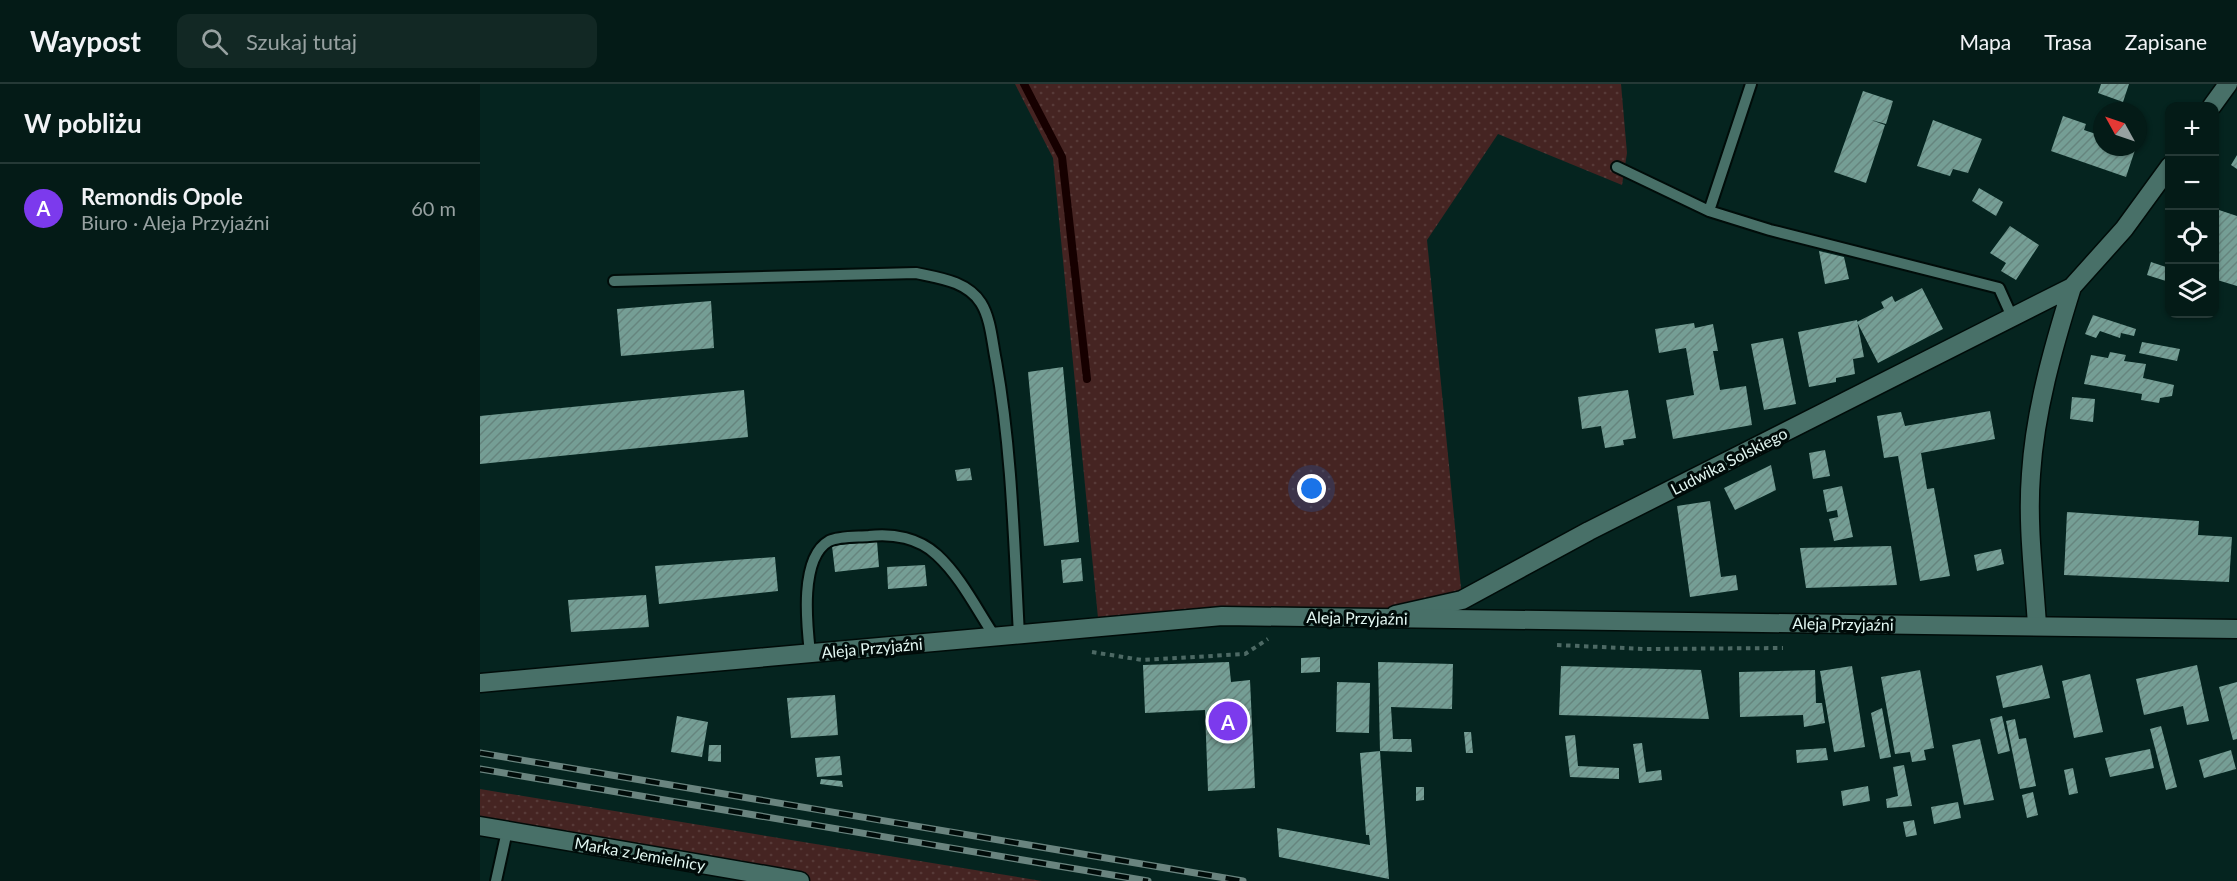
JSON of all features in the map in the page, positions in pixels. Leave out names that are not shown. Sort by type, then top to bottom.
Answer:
[{"type":"street","points":[[2215,102],[2228,84]]},
{"type":"street","name":"Ludwika Solskiego","points":[[1380,618],[1462,600],[1600,526],[2073,287],[2124,230],[2165,172]]},
{"type":"street","name":"Ludwika Solskiego","points":[[2037,625],[2031,475],[2055,342],[2073,287]]},
{"type":"street","name":"Aleja Przyjaźni","points":[[480,683],[1222,616],[2237,629]]},
{"type":"street","name":"Marka z Jemielnicy","points":[[480,826],[758,877],[800,881]]},
{"type":"lane","points":[[1709,210],[1751,84]]},
{"type":"lane","points":[[1617,167],[1709,210],[1770,230],[1999,288],[2013,319]]},
{"type":"lane","points":[[614,281],[916,273],[954,282],[971,292],[981,304],[990,326],[1006,414],[1019,635]]},
{"type":"lane","points":[[810,654],[806,621],[808,580],[817,553],[830,540],[874,535],[902,537],[916,541],[937,555],[950,569],[995,637]]},
{"type":"lane","points":[[496,881],[507,831]]},
{"type":"path","points":[[1100,652],[1142,660],[1245,654],[1272,638]]},
{"type":"shaded area","points":[[1015,84],[1621,84],[1627,153],[1622,185],[1498,134],[1427,240],[1464,619],[1099,628],[1053,158]]},
{"type":"shaded area","points":[[480,789],[1042,881],[800,881],[480,826]]},
{"type":"building","points":[[2101,84],[2129,84],[2123,102],[2098,93]]},
{"type":"building","points":[[1863,91],[1893,101],[1886,124],[1871,120],[1885,125],[1866,183],[1834,172]]},
{"type":"building","points":[[2063,116],[2086,124],[2084,130],[2093,133],[2093,156],[2133,156],[2126,177],[2051,151]]},
{"type":"building","points":[[1933,120],[1982,139],[1968,173],[1953,169],[1950,176],[1917,166]]},
{"type":"building","points":[[2237,155],[2237,169],[2231,165]]},
{"type":"building","points":[[1979,188],[2003,202],[1996,216],[1972,201]]},
{"type":"building","points":[[2219,210],[2237,216],[2237,286],[2219,281]]},
{"type":"building","points":[[2010,226],[2039,245],[2016,280],[2001,271],[2006,263],[1990,253]]},
{"type":"building","points":[[1819,251],[1844,257],[1849,279],[1825,284]]},
{"type":"building","points":[[2151,262],[2165,267],[2165,281],[2147,275]]},
{"type":"building","points":[[1922,288],[1943,329],[1878,363],[1857,322],[1884,308],[1881,302],[1892,296],[1895,302]]},
{"type":"building","points":[[711,301],[714,348],[621,356],[617,309]]},
{"type":"building","points":[[2093,315],[2136,329],[2134,336],[2121,333],[2120,338],[2100,331],[2096,338],[2085,334]]},
{"type":"building","points":[[1857,320],[1864,357],[1853,359],[1855,374],[1836,378],[1836,382],[1809,387],[1798,332]]},
{"type":"building","points":[[1694,323],[1695,328],[1713,324],[1718,351],[1713,351],[1720,390],[1746,386],[1752,425],[1673,439],[1666,400],[1694,395],[1686,348],[1659,353],[1655,329]]},
{"type":"building","points":[[1783,338],[1796,404],[1764,410],[1751,344]]},
{"type":"building","points":[[2142,342],[2180,349],[2177,361],[2139,353]]},
{"type":"building","points":[[2110,352],[2126,355],[2124,361],[2146,364],[2143,378],[2174,385],[2172,396],[2160,398],[2159,403],[2141,400],[2142,394],[2084,384],[2091,355],[2108,358]]},
{"type":"building","points":[[1063,367],[1079,542],[1044,546],[1028,372]]},
{"type":"building","points":[[744,390],[748,437],[480,464],[480,416]]},
{"type":"building","points":[[1628,390],[1636,438],[1623,440],[1624,445],[1605,448],[1601,426],[1582,429],[1578,397]]},
{"type":"building","points":[[2072,397],[2095,399],[2093,422],[2070,419]]},
{"type":"building","points":[[1990,411],[1995,439],[1921,453],[1927,489],[1934,488],[1950,576],[1920,581],[1898,456],[1884,458],[1877,416],[1901,412],[1905,426]]},
{"type":"building","points":[[1825,450],[1830,476],[1813,479],[1809,453]]},
{"type":"building","points":[[1771,465],[1776,490],[1735,510],[1724,488]]},
{"type":"building","points":[[970,468],[972,480],[957,481],[955,470]]},
{"type":"building","points":[[1842,486],[1853,537],[1834,541],[1829,519],[1838,517],[1837,510],[1827,512],[1823,490]]},
{"type":"building","points":[[1710,501],[1721,577],[1736,575],[1738,590],[1690,597],[1677,506]]},
{"type":"building","points":[[2067,512],[2199,521],[2198,535],[2232,537],[2229,582],[2064,575]]},
{"type":"building","points":[[877,541],[879,567],[835,572],[832,546]]},
{"type":"building","points":[[1891,546],[1897,585],[1806,588],[1800,548]]},
{"type":"building","points":[[2001,549],[2004,564],[1977,571],[1974,555]]},
{"type":"building","points":[[775,557],[778,591],[659,604],[655,566]]},
{"type":"building","points":[[1081,558],[1083,581],[1063,583],[1061,560]]},
{"type":"building","points":[[925,565],[927,586],[888,589],[887,567]]},
{"type":"building","points":[[646,595],[649,627],[571,632],[568,600]]},
{"type":"building","points":[[1320,657],[1320,672],[1301,673],[1301,658]]},
{"type":"building","points":[[1229,662],[1231,682],[1250,680],[1255,788],[1208,791],[1205,710],[1145,713],[1143,665]]},
{"type":"building","points":[[1378,662],[1453,664],[1452,709],[1391,707],[1393,739],[1411,739],[1412,752],[1380,751]]},
{"type":"building","points":[[2042,665],[2050,698],[2003,708],[1996,676]]},
{"type":"building","points":[[2197,665],[2209,721],[2187,725],[2183,706],[2144,715],[2136,679]]},
{"type":"building","points":[[1561,666],[1701,670],[1709,719],[1559,715]]},
{"type":"building","points":[[1852,666],[1865,747],[1834,752],[1820,671]]},
{"type":"building","points":[[1815,670],[1816,703],[1822,703],[1825,723],[1804,727],[1803,715],[1740,717],[1739,672]]},
{"type":"building","points":[[1920,670],[1934,748],[1924,750],[1926,760],[1912,762],[1910,752],[1895,754],[1881,677]]},
{"type":"building","points":[[2090,674],[2103,732],[2074,738],[2062,681]]},
{"type":"building","points":[[1337,682],[1370,683],[1369,733],[1336,732]]},
{"type":"building","points":[[2237,682],[2237,739],[2233,740],[2219,687]]},
{"type":"building","points":[[835,695],[838,735],[791,738],[787,698]]},
{"type":"building","points":[[1882,708],[1891,757],[1880,759],[1871,713]]},
{"type":"building","points":[[677,716],[708,722],[702,757],[671,752]]},
{"type":"building","points":[[2002,716],[2010,751],[1998,754],[1990,719]]},
{"type":"building","points":[[2015,719],[2019,739],[2026,738],[2036,786],[2020,789],[2006,721]]},
{"type":"building","points":[[2161,726],[2177,787],[2166,790],[2150,729]]},
{"type":"building","points":[[1464,732],[1471,732],[1473,753],[1466,753]]},
{"type":"building","points":[[1575,735],[1578,766],[1619,768],[1619,779],[1570,777],[1565,736]]},
{"type":"building","points":[[1980,739],[1994,800],[1964,805],[1952,745]]},
{"type":"building","points":[[1642,743],[1646,772],[1661,770],[1662,780],[1639,783],[1633,744]]},
{"type":"building","points":[[709,745],[721,745],[721,762],[708,761]]},
{"type":"building","points":[[1826,748],[1828,760],[1797,763],[1796,750]]},
{"type":"building","points":[[2150,749],[2154,768],[2110,777],[2105,758]]},
{"type":"building","points":[[2231,750],[2236,769],[2204,778],[2199,760]]},
{"type":"building","points":[[1380,751],[1389,879],[1279,857],[1277,828],[1370,845],[1369,835],[1366,835],[1360,753]]},
{"type":"building","points":[[840,756],[842,775],[817,777],[815,758]]},
{"type":"building","points":[[1904,765],[1912,806],[1887,808],[1886,799],[1898,796],[1893,767]]},
{"type":"building","points":[[2073,768],[2078,793],[2069,795],[2064,770]]},
{"type":"building","points":[[821,779],[842,781],[843,787],[820,784]]},
{"type":"building","points":[[1868,786],[1870,801],[1843,806],[1841,791]]},
{"type":"building","points":[[1416,787],[1424,787],[1424,800],[1416,801]]},
{"type":"building","points":[[2033,792],[2038,815],[2027,818],[2022,795]]},
{"type":"building","points":[[1958,802],[1961,818],[1934,824],[1931,807]]},
{"type":"building","points":[[1914,820],[1917,835],[1906,837],[1903,822]]},
{"type":"waterway","points":[[1024,84],[1062,157],[1087,379]]},
{"type":"railway","points":[[480,753],[1243,881]]},
{"type":"railway","points":[[480,769],[1148,881]]},
{"type":"place","name":"Remondis Opole","points":[[1228,721]]}]
